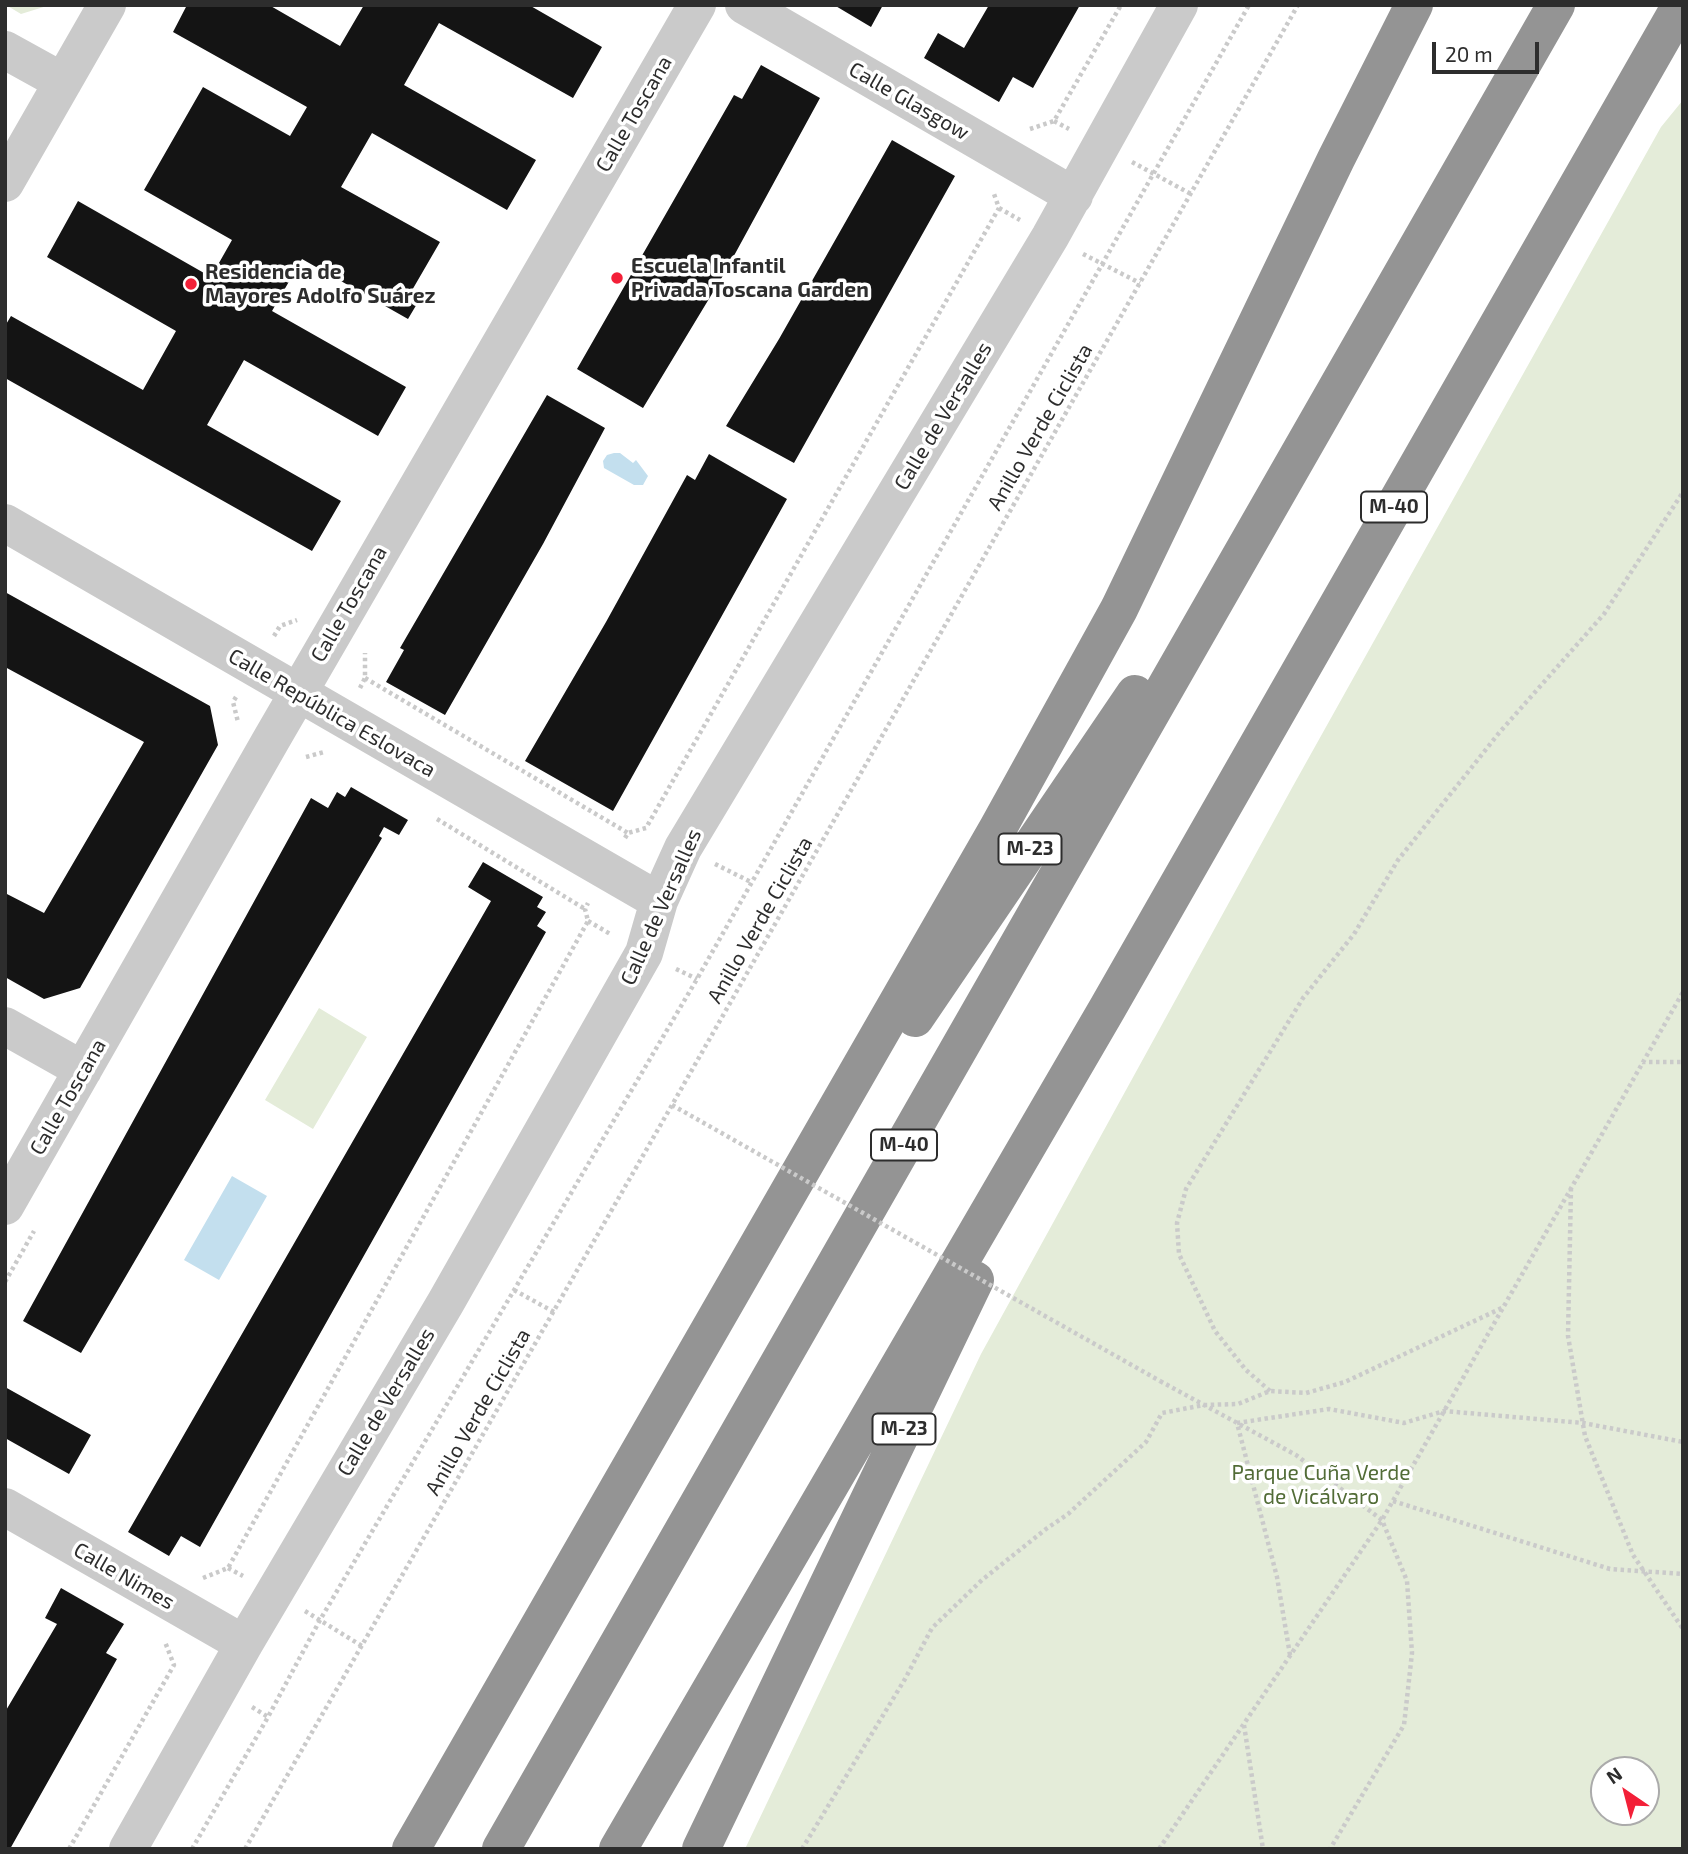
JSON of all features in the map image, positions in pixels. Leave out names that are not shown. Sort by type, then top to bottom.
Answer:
[{"type":"highway","points":[[751,1256],[998,828],[1119,609],[1336,159],[1414,5]]},
{"type":"highway","name":"M-40","points":[[500,1849],[1556,5]]},
{"type":"highway","name":"M-40","points":[[618,1849],[1107,1009],[1681,5]]},
{"type":"highway","name":"M-23","points":[[411,1849],[751,1256],[1307,441]]},
{"type":"highway","name":"M-23","points":[[701,1849],[1107,1009]]},
{"type":"street","points":[[5,183],[107,5]]},
{"type":"street","name":"Calle Toscana","points":[[5,1206],[697,5]]},
{"type":"street","name":"Calle Glasgow","points":[[744,5],[1074,196]]},
{"type":"street","name":"Calle de Versalles","points":[[128,1849],[244,1644],[446,1302],[644,953],[659,901],[683,848],[1074,196],[1179,5]]},
{"type":"street","points":[[5,50],[63,82]]},
{"type":"street","name":"Calle República Eslovaca","points":[[5,523],[659,901]]},
{"type":"street","points":[[5,1026],[83,1070]]},
{"type":"street","name":"Calle Nimes","points":[[5,1507],[244,1644]]},
{"type":"path","points":[[365,678],[628,832],[646,828],[999,208],[993,189],[1031,127],[1054,121],[1121,5]]},
{"type":"path","points":[[192,1849],[327,1609],[697,979],[1249,5]]},
{"type":"path","name":"Anillo Verde Ciclista","points":[[245,1849],[1298,5]]},
{"type":"path","points":[[1154,174],[1191,194]]},
{"type":"path","points":[[1101,263],[1140,284]]},
{"type":"path","points":[[1270,1391],[1246,1370],[1215,1331],[1179,1255],[1177,1223],[1186,1189],[1303,998],[1354,934],[1398,860],[1499,733],[1604,614],[1683,492]]},
{"type":"path","points":[[303,758],[323,751],[335,758]]},
{"type":"path","points":[[430,816],[585,909]]},
{"type":"path","points":[[69,1849],[174,1665],[164,1639],[202,1579],[228,1568],[588,921],[585,909],[628,832]]},
{"type":"path","points":[[1159,1849],[1382,1520],[1683,992]]},
{"type":"path","points":[[1642,1062],[1683,1062]]},
{"type":"path","points":[[672,1105],[1296,1455],[1382,1520],[1407,1581],[1412,1653],[1404,1725],[1330,1849]]},
{"type":"path","points":[[1571,1187],[1568,1336],[1585,1436],[1633,1555],[1683,1629]]},
{"type":"path","points":[[5,1282],[39,1223]]},
{"type":"path","points":[[514,1290],[554,1312]]},
{"type":"path","points":[[802,1849],[905,1679],[932,1628],[982,1580],[1068,1514],[1138,1450],[1146,1442],[1162,1413],[1204,1405],[1238,1404],[1270,1391],[1306,1392],[1345,1382],[1504,1306]]},
{"type":"path","points":[[1237,1423],[1329,1409],[1404,1423],[1444,1411],[1583,1423],[1683,1443]]},
{"type":"path","points":[[1237,1423],[1277,1577],[1290,1656]]},
{"type":"path","points":[[1392,1501],[1610,1569],[1683,1574]]},
{"type":"path","points":[[1243,1724],[1263,1849]]},
{"type":"green space","points":[[6,5],[50,5],[21,14]]},
{"type":"green space","name":"Parque Cuña Verde de Vicálvaro","points":[[1683,100],[1683,1849],[745,1849],[981,1354],[1293,786],[1661,127]]},
{"type":"green space","points":[[319,1008],[367,1037],[313,1129],[265,1100]]},
{"type":"water","points":[[620,453],[633,463],[636,460],[648,476],[643,485],[634,485],[604,468],[603,461],[607,455]]},
{"type":"water","points":[[232,1176],[267,1196],[219,1280],[184,1260]]},
{"type":"building","name":"Residencia de Mayores Adolfo Suárez","points":[[187,5],[269,5],[340,46],[364,5],[529,5],[602,47],[573,98],[439,23],[404,85],[536,160],[507,210],[372,133],[341,187],[440,242],[411,292],[421,297],[408,319],[302,259],[272,311],[406,387],[378,436],[244,360],[207,425],[341,501],[312,551],[5,378],[5,326],[11,316],[143,390],[176,331],[47,257],[78,201],[211,277],[232,240],[144,190],[203,87],[290,136],[307,107],[173,32]]},
{"type":"building","points":[[834,5],[883,5],[871,27]]},
{"type":"building","points":[[989,5],[1080,5],[1033,88],[1013,77],[999,102],[924,58],[938,33],[964,48]]},
{"type":"building","points":[[761,65],[820,98],[724,274],[643,408],[577,369],[734,95],[742,99]]},
{"type":"building","points":[[892,140],[955,176],[794,463],[726,426],[779,339]]},
{"type":"building","points":[[547,395],[605,428],[543,544],[445,715],[386,682],[404,650],[400,648]]},
{"type":"building","points":[[709,454],[787,499],[613,811],[525,761],[687,475],[695,480]]},
{"type":"building","points":[[5,592],[210,706],[218,745],[80,988],[44,999],[5,977],[5,893],[44,913],[144,742],[5,667]]},
{"type":"building","points":[[351,787],[408,820],[399,835],[384,827],[379,836],[382,838],[81,1353],[23,1321],[311,798],[328,808],[337,792],[345,797]]},
{"type":"building","points":[[483,862],[543,897],[537,907],[546,912],[537,926],[546,932],[200,1547],[181,1536],[169,1556],[128,1532],[491,901],[468,887]]},
{"type":"building","points":[[5,1387],[91,1435],[69,1474],[5,1438]]},
{"type":"building","points":[[61,1588],[124,1624],[106,1653],[117,1659],[10,1849],[5,1849],[5,1712],[57,1624],[45,1618]]},
{"type":"place","name":"Escuela Infantil Privada Toscana Garden","points":[[617,278]]},
{"type":"place","name":"Residencia de Mayores Adolfo Suárez","points":[[191,284]]}]
